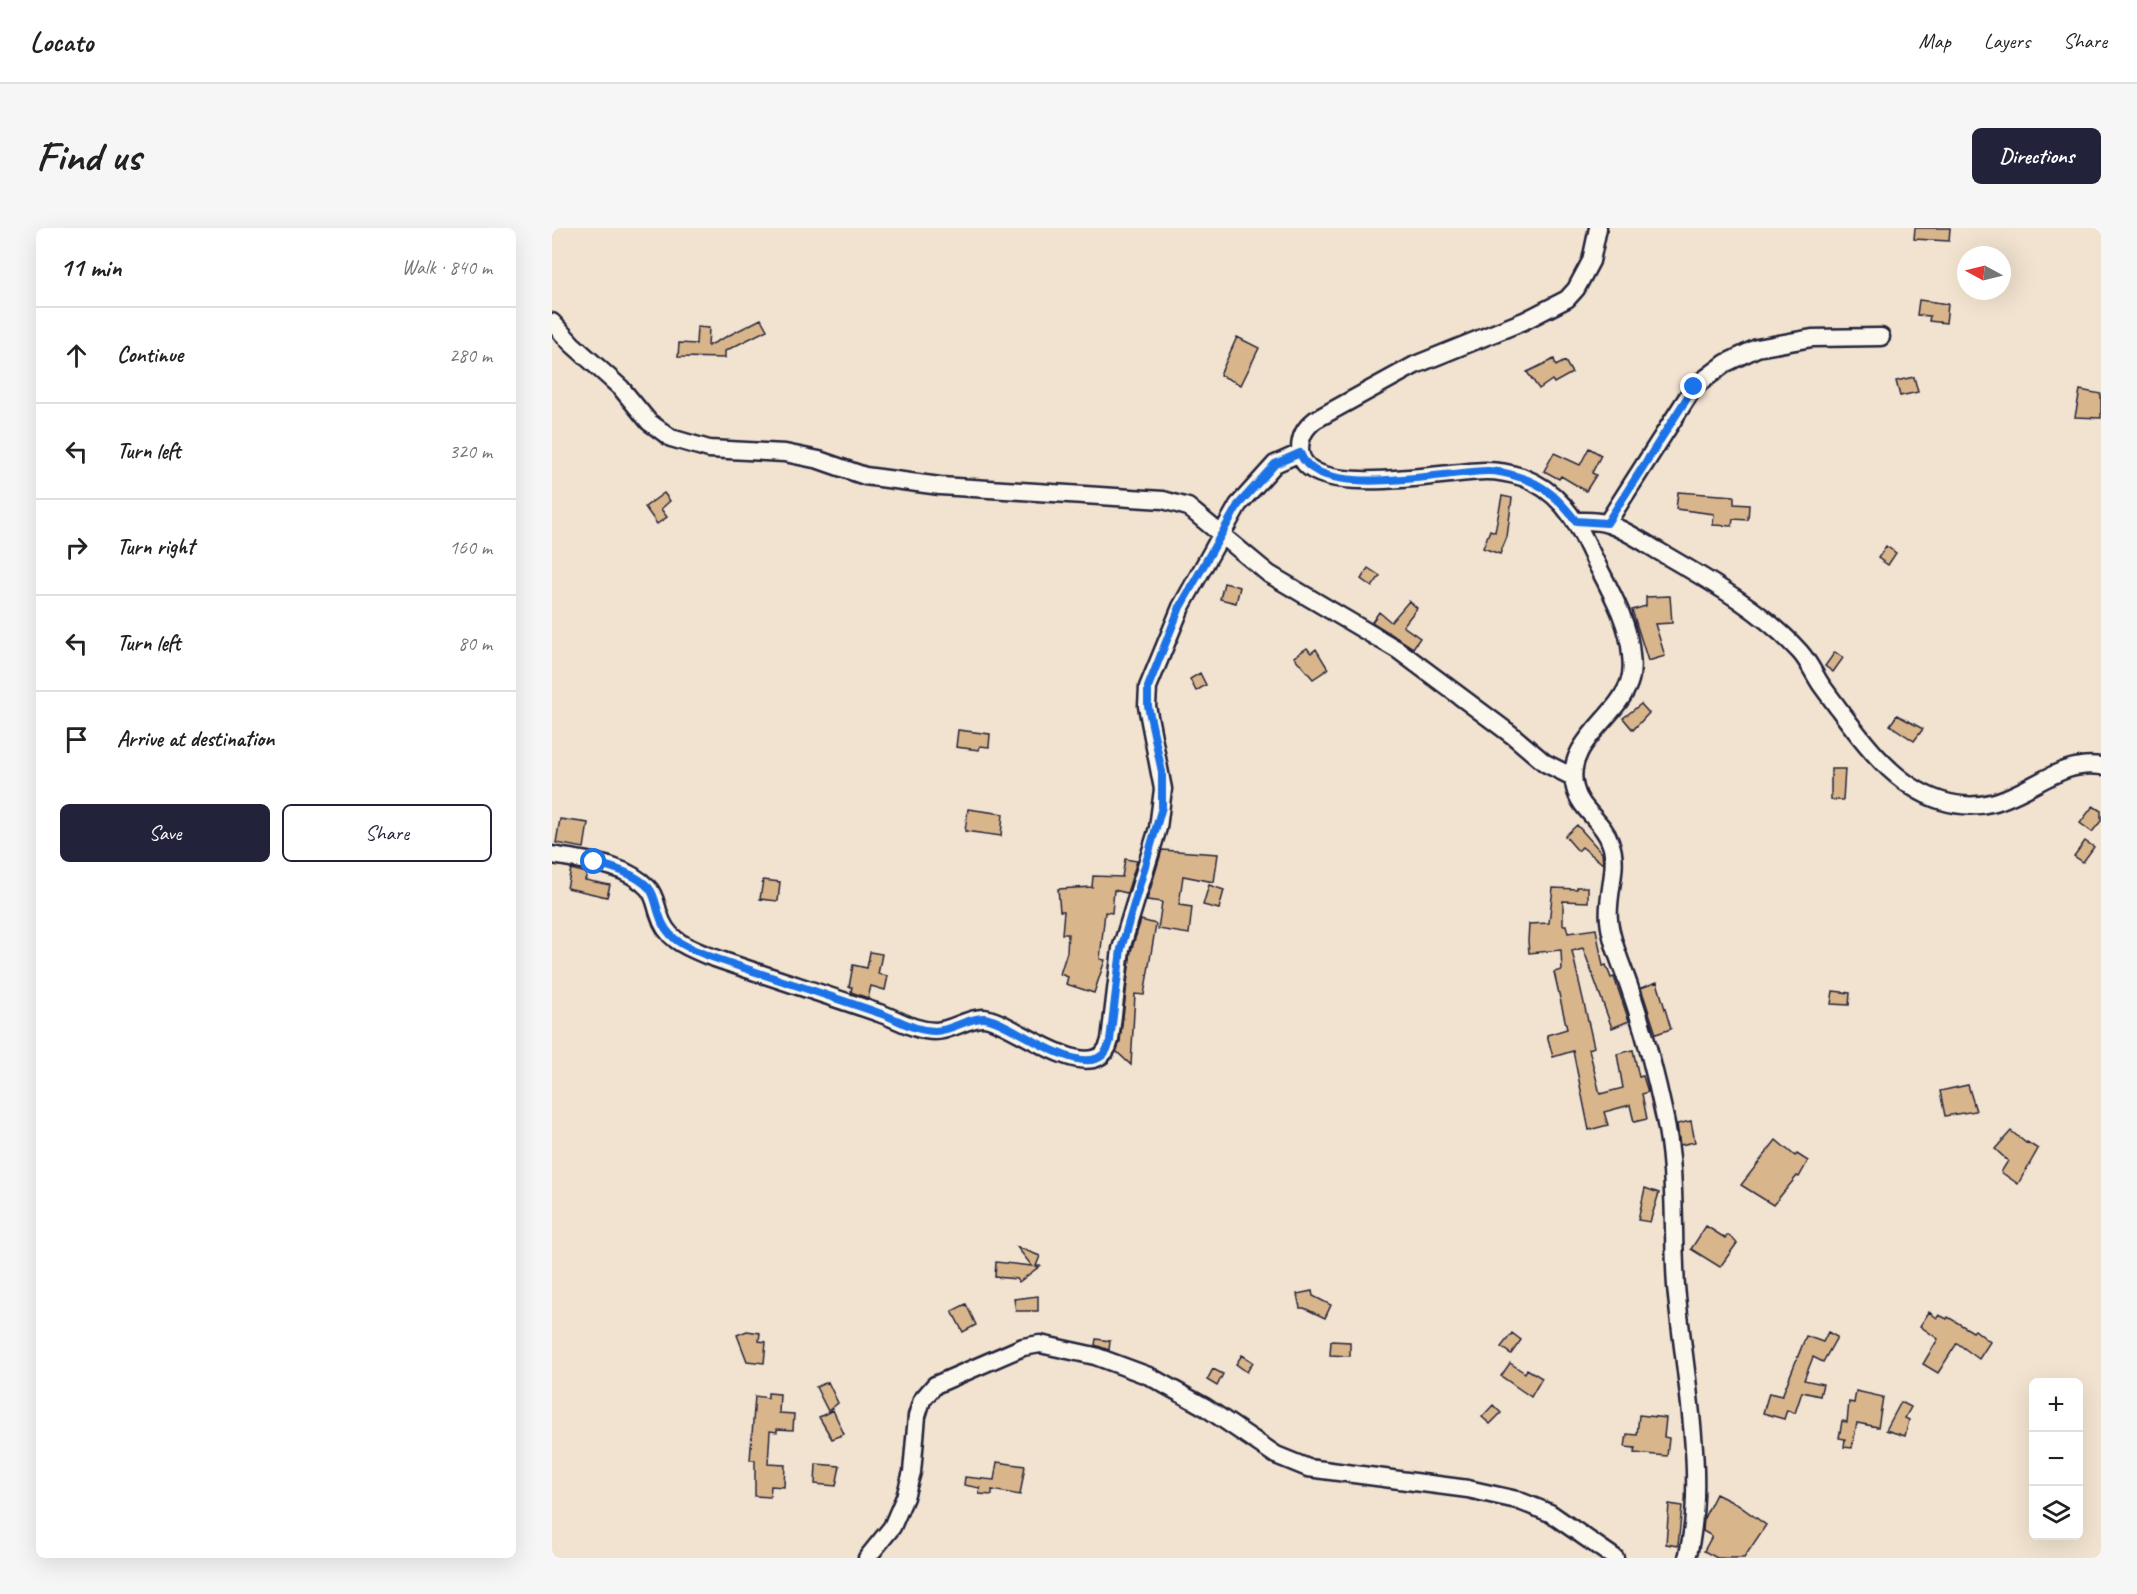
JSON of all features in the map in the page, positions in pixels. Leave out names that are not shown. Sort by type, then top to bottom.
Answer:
[{"type":"street","points":[[1598,228],[1591,261],[1583,279],[1567,299],[1524,321],[1415,364],[1315,420],[1303,432],[1300,453],[1304,463],[1318,474],[1350,480],[1384,480],[1490,470],[1521,477],[1552,492],[1576,521],[1626,628],[1632,653],[1630,680],[1621,699],[1590,736],[1578,756],[1573,777],[1575,791],[1585,807],[1600,823],[1611,843],[1613,865],[1609,920],[1646,1037],[1668,1130],[1676,1289],[1695,1474],[1694,1533],[1687,1558]]},
{"type":"street","points":[[552,322],[572,344],[621,388],[649,422],[671,438],[709,449],[756,449],[785,453],[819,460],[865,476],[940,486],[1177,502],[1188,507],[1269,574],[1398,650],[1512,735],[1545,763],[1573,777]]},
{"type":"street","points":[[1607,523],[1694,387],[1726,363],[1757,348],[1812,338],[1881,337]]},
{"type":"street","points":[[552,855],[594,862],[638,879],[650,890],[662,924],[669,934],[680,944],[706,955],[882,1014],[915,1028],[936,1031],[984,1018],[1002,1024],[1050,1051],[1085,1059],[1103,1054],[1107,1051],[1110,1041],[1121,949],[1162,807],[1162,772],[1148,706],[1148,687],[1180,607],[1238,505],[1275,464],[1300,453]]},
{"type":"street","points":[[1576,521],[1607,523],[1720,587],[1766,622],[1801,652],[1821,685],[1880,760],[1912,787],[1942,801],[1976,806],[2006,801],[2066,768],[2088,764],[2101,766]]},
{"type":"street","points":[[867,1558],[892,1527],[905,1497],[912,1472],[914,1438],[922,1400],[935,1385],[1023,1347],[1040,1344],[1095,1356],[1149,1376],[1204,1407],[1276,1455],[1308,1468],[1468,1489],[1517,1500],[1550,1513],[1615,1558]]},
{"type":"building","points":[[1915,228],[1950,228],[1949,241],[1914,239]]},
{"type":"building","points":[[1919,300],[1948,304],[1946,323],[1929,321],[1930,316],[1917,315]]},
{"type":"building","points":[[761,319],[767,330],[725,351],[725,358],[678,357],[679,343],[696,344],[697,327],[709,328],[708,346]]},
{"type":"building","points":[[1237,337],[1259,348],[1241,385],[1220,375]]},
{"type":"building","points":[[1554,359],[1556,366],[1565,361],[1572,373],[1554,383],[1552,380],[1539,389],[1527,372]]},
{"type":"building","points":[[1914,377],[1918,392],[1900,396],[1896,381]]},
{"type":"building","points":[[2080,390],[2101,394],[2101,418],[2075,417]]},
{"type":"building","points":[[1589,448],[1601,455],[1592,473],[1596,475],[1586,491],[1561,476],[1559,479],[1544,471],[1554,453],[1580,465]]},
{"type":"building","points":[[1678,492],[1734,496],[1734,504],[1749,505],[1748,520],[1733,519],[1732,526],[1713,525],[1714,514],[1676,509]]},
{"type":"building","points":[[664,493],[670,501],[661,509],[667,517],[657,524],[645,507]]},
{"type":"building","points":[[1502,496],[1512,498],[1507,537],[1500,554],[1483,548],[1490,530],[1495,532]]},
{"type":"building","points":[[1886,546],[1896,553],[1888,565],[1878,558]]},
{"type":"building","points":[[1368,568],[1380,576],[1372,587],[1361,579]]},
{"type":"building","points":[[1224,583],[1240,587],[1236,603],[1220,599]]},
{"type":"building","points":[[1670,596],[1672,623],[1655,624],[1665,656],[1648,661],[1632,610],[1646,606],[1646,597]]},
{"type":"building","points":[[1409,601],[1417,608],[1403,626],[1420,638],[1413,648],[1372,622],[1379,612],[1391,622]]},
{"type":"building","points":[[1307,648],[1311,653],[1316,649],[1328,669],[1313,679],[1294,657]]},
{"type":"building","points":[[1835,652],[1843,658],[1833,672],[1825,666]]},
{"type":"building","points":[[1200,673],[1206,685],[1196,691],[1190,679]]},
{"type":"building","points":[[1641,704],[1649,713],[1633,730],[1623,718]]},
{"type":"building","points":[[1897,715],[1923,729],[1914,741],[1890,725]]},
{"type":"building","points":[[958,730],[990,734],[989,747],[980,746],[979,750],[956,747]]},
{"type":"building","points":[[1831,769],[1845,769],[1843,800],[1831,800]]},
{"type":"building","points":[[2093,806],[2101,811],[2101,821],[2092,832],[2080,823]]},
{"type":"building","points":[[968,809],[1003,814],[1001,836],[965,831]]},
{"type":"building","points":[[560,819],[588,823],[584,848],[556,843]]},
{"type":"building","points":[[1577,825],[1602,853],[1603,864],[1582,847],[1578,851],[1565,836]]},
{"type":"building","points":[[2085,841],[2094,847],[2083,862],[2074,856]]},
{"type":"building","points":[[1162,850],[1218,854],[1214,882],[1183,876],[1179,905],[1192,907],[1189,934],[1158,929],[1162,902],[1147,900]]},
{"type":"building","points":[[1125,859],[1137,861],[1127,893],[1114,890],[1112,913],[1105,912],[1100,959],[1105,960],[1094,993],[1066,984],[1068,977],[1060,974],[1067,952],[1068,934],[1062,934],[1064,911],[1060,911],[1058,889],[1092,887],[1093,876],[1122,877]]},
{"type":"building","points":[[571,869],[587,873],[585,880],[610,885],[607,897],[567,888]]},
{"type":"building","points":[[763,880],[780,882],[778,901],[760,899]]},
{"type":"building","points":[[1209,885],[1224,890],[1219,909],[1203,905]]},
{"type":"building","points":[[1577,887],[1588,887],[1588,902],[1563,901],[1563,925],[1566,925],[1568,933],[1596,929],[1603,966],[1606,965],[1611,978],[1614,977],[1629,1021],[1612,1028],[1583,948],[1572,951],[1594,1047],[1589,1049],[1600,1094],[1623,1088],[1617,1054],[1633,1050],[1639,1077],[1643,1076],[1648,1092],[1642,1094],[1647,1119],[1634,1122],[1630,1105],[1604,1112],[1608,1125],[1589,1130],[1573,1051],[1553,1057],[1547,1035],[1567,1029],[1554,972],[1562,970],[1561,950],[1529,953],[1528,941],[1529,924],[1549,923],[1553,888],[1577,889]]},
{"type":"building","points":[[1141,920],[1156,924],[1144,995],[1135,994],[1131,1065],[1116,1051],[1120,1041],[1131,951]]},
{"type":"building","points":[[870,952],[882,954],[878,974],[888,976],[885,990],[871,986],[868,998],[851,992],[852,987],[849,987],[853,965],[867,968]]},
{"type":"building","points":[[1657,982],[1671,1029],[1656,1034],[1641,988]]},
{"type":"building","points":[[1833,991],[1850,993],[1849,1005],[1831,1004]]},
{"type":"building","points":[[1968,1085],[1976,1111],[1945,1116],[1940,1091]]},
{"type":"building","points":[[1691,1121],[1695,1142],[1680,1145],[1677,1124]]},
{"type":"building","points":[[2011,1131],[2038,1149],[2018,1184],[2001,1172],[2008,1161],[1995,1149]]},
{"type":"building","points":[[1776,1140],[1795,1156],[1797,1154],[1808,1161],[1799,1177],[1797,1176],[1773,1205],[1741,1185]]},
{"type":"building","points":[[1645,1188],[1659,1193],[1650,1222],[1638,1220]]},
{"type":"building","points":[[1706,1226],[1725,1238],[1728,1235],[1737,1243],[1720,1267],[1691,1249]]},
{"type":"building","points":[[1017,1247],[1040,1256],[1036,1266],[1040,1266],[1019,1282],[1017,1279],[995,1277],[996,1262],[1032,1266]]},
{"type":"building","points":[[1312,1291],[1313,1296],[1331,1305],[1325,1318],[1300,1308],[1297,1294]]},
{"type":"building","points":[[1038,1296],[1038,1311],[1016,1311],[1014,1299]]},
{"type":"building","points":[[966,1304],[976,1325],[963,1332],[952,1311]]},
{"type":"building","points":[[1929,1312],[1937,1318],[1939,1315],[1947,1319],[1948,1317],[1973,1332],[1975,1330],[1990,1342],[1979,1359],[1957,1343],[1938,1373],[1923,1364],[1938,1339],[1920,1326]]},
{"type":"building","points":[[747,1331],[760,1333],[759,1341],[766,1342],[764,1363],[747,1361],[737,1335]]},
{"type":"building","points":[[1828,1332],[1837,1337],[1823,1362],[1813,1357],[1804,1380],[1823,1384],[1820,1396],[1802,1392],[1795,1413],[1787,1410],[1784,1419],[1763,1413],[1769,1393],[1782,1396],[1806,1336],[1823,1342]]},
{"type":"building","points":[[1512,1333],[1521,1340],[1511,1354],[1501,1347]]},
{"type":"building","points":[[1096,1339],[1110,1341],[1109,1350],[1095,1345]]},
{"type":"building","points":[[1331,1341],[1350,1342],[1350,1356],[1330,1355]]},
{"type":"building","points":[[1242,1355],[1253,1362],[1247,1372],[1236,1364]]},
{"type":"building","points":[[1510,1363],[1525,1373],[1527,1369],[1542,1378],[1531,1397],[1501,1376]]},
{"type":"building","points":[[1213,1369],[1223,1374],[1217,1386],[1207,1380]]},
{"type":"building","points":[[828,1382],[838,1403],[828,1411],[816,1387]]},
{"type":"building","points":[[1856,1391],[1883,1397],[1878,1427],[1857,1423],[1852,1448],[1844,1447],[1845,1439],[1839,1438],[1842,1421],[1847,1422],[1849,1402],[1854,1403]]},
{"type":"building","points":[[768,1393],[780,1394],[779,1413],[794,1414],[793,1430],[770,1431],[768,1464],[785,1465],[784,1487],[771,1486],[770,1497],[755,1496],[755,1460],[750,1460],[755,1396],[768,1398]]},
{"type":"building","points":[[1901,1402],[1911,1407],[1905,1418],[1909,1420],[1905,1436],[1886,1430]]},
{"type":"building","points":[[1493,1405],[1501,1413],[1490,1424],[1482,1417]]},
{"type":"building","points":[[833,1410],[844,1434],[832,1439],[819,1417]]},
{"type":"building","points":[[1639,1415],[1666,1418],[1664,1437],[1669,1438],[1667,1456],[1634,1453],[1635,1448],[1625,1447],[1627,1434],[1637,1435]]},
{"type":"building","points":[[997,1462],[1025,1466],[1020,1495],[992,1490],[992,1495],[979,1494],[980,1488],[964,1485],[965,1477],[994,1480]]},
{"type":"building","points":[[816,1464],[840,1466],[836,1486],[815,1484]]},
{"type":"building","points":[[1716,1494],[1738,1505],[1766,1525],[1744,1558],[1717,1558],[1704,1551],[1712,1536],[1703,1531],[1704,1518]]},
{"type":"building","points":[[1669,1504],[1682,1506],[1678,1546],[1666,1544]]},
{"type":"route","points":[[594,862],[621,870],[638,879],[650,890],[662,924],[669,934],[680,944],[706,955],[882,1014],[907,1026],[936,1031],[984,1018],[996,1021],[1050,1051],[1085,1059],[1095,1058],[1107,1051],[1110,1041],[1115,983],[1121,949],[1158,828],[1162,807],[1162,772],[1148,706],[1148,687],[1180,607],[1221,533],[1253,486],[1275,464],[1300,453],[1304,463],[1318,474],[1350,480],[1384,480],[1490,470],[1521,477],[1552,492],[1576,521],[1607,523],[1694,387]]}]
